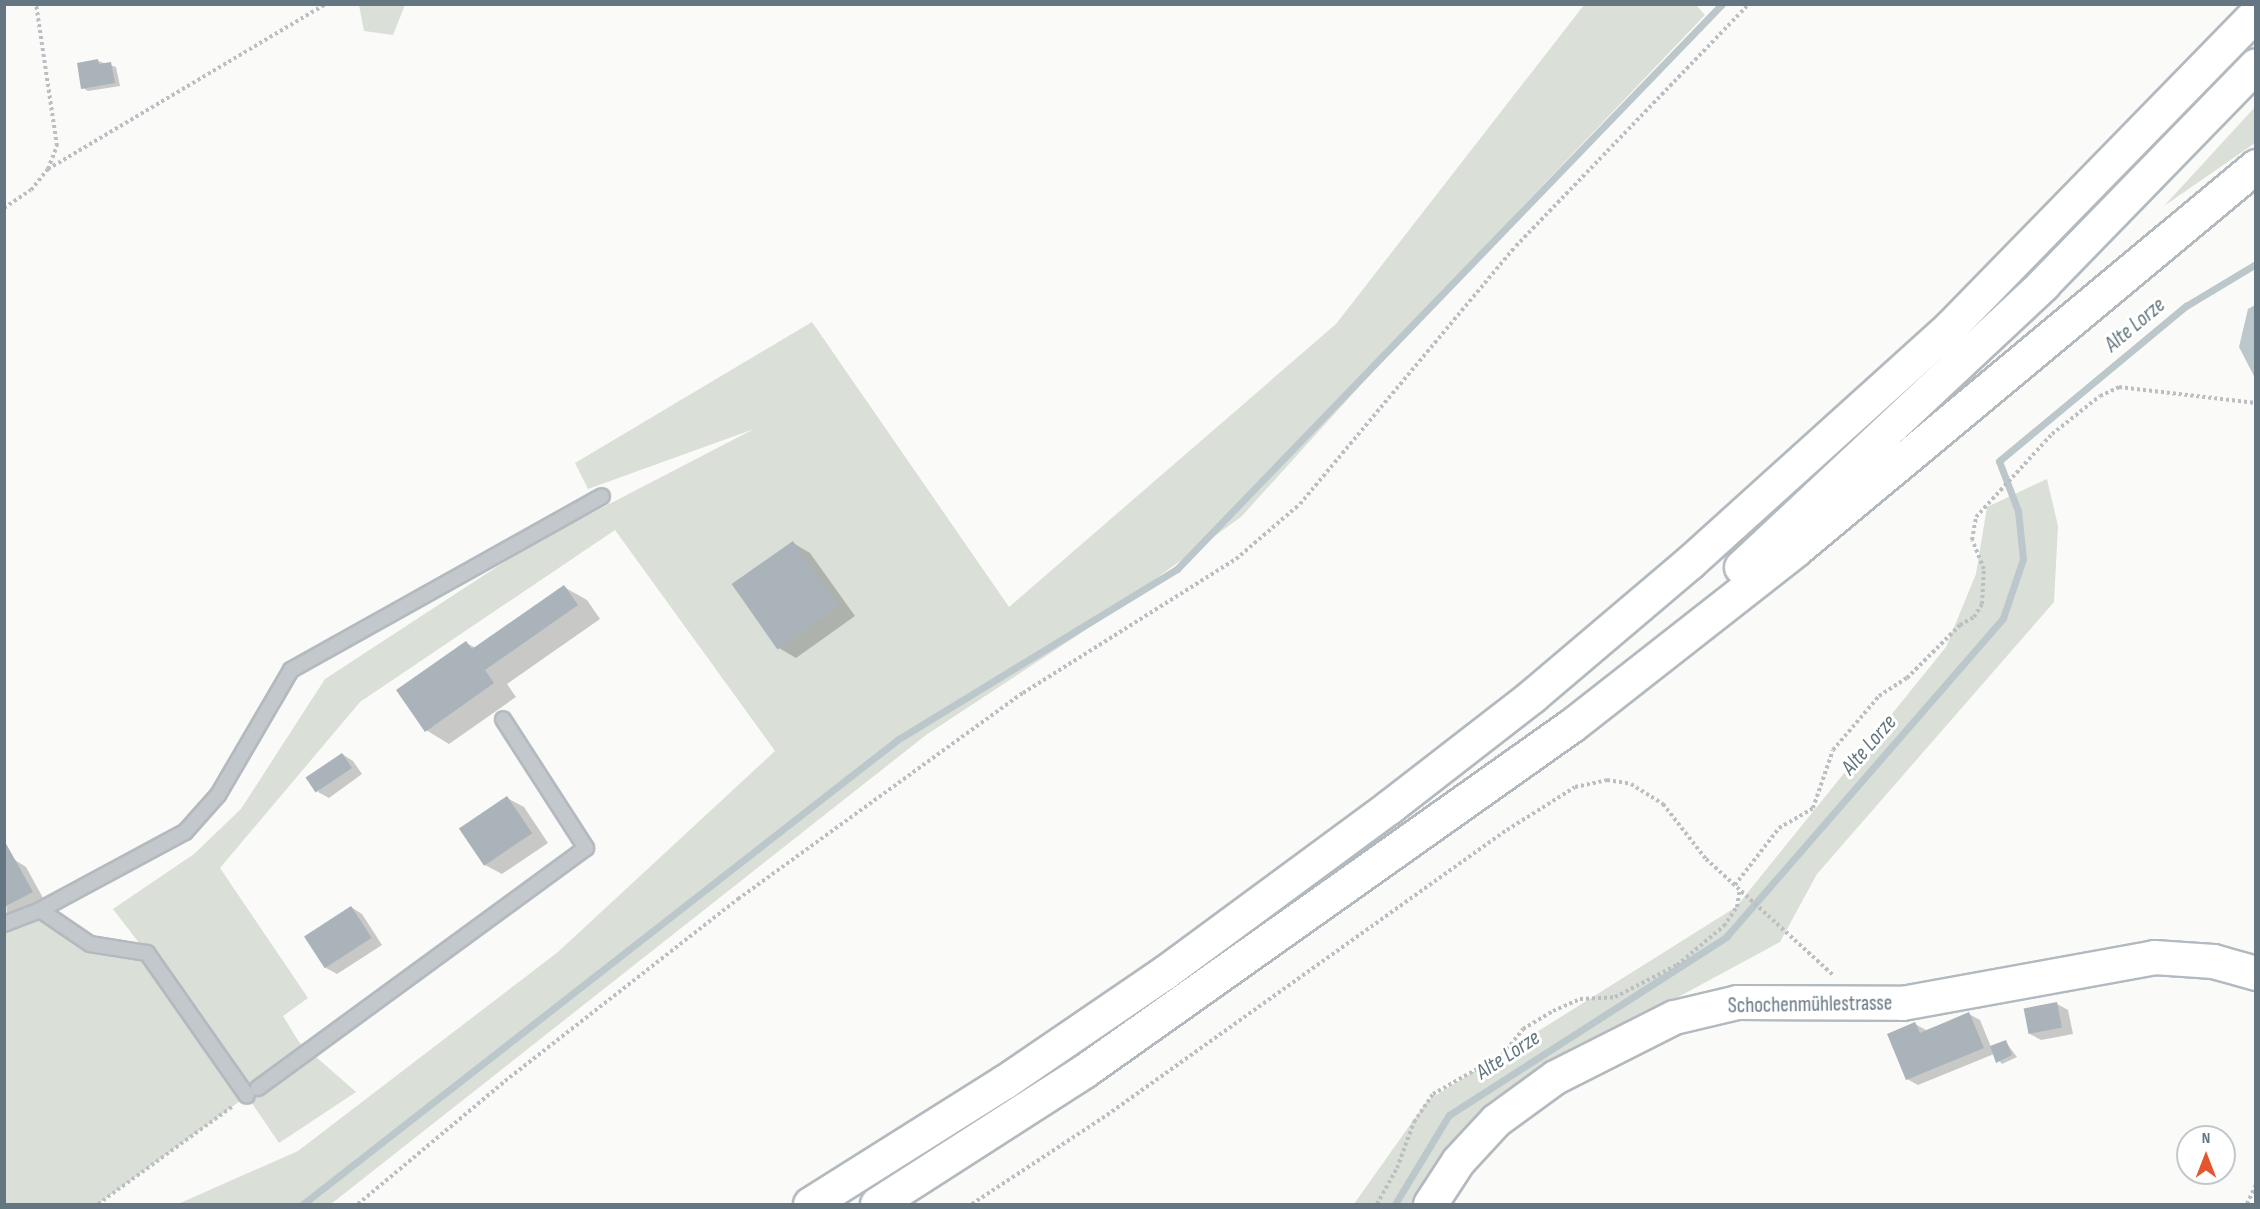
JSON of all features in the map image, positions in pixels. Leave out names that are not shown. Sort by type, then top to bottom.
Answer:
[{"type":"main road","points":[[810,1204],[1004,1082],[1173,966],[1389,807],[1532,696],[1708,546],[1951,326],[2256,14]]},
{"type":"main road","points":[[1306,914],[1524,747],[1757,552],[2043,284],[2256,65]]},
{"type":"main road","points":[[877,1204],[1084,1071],[1572,725],[1692,632],[2256,166]]},
{"type":"main road","points":[[2218,196],[2256,173]]},
{"type":"main road","name":"Schochenmühlestrasse","points":[[1430,1204],[1458,1161],[1496,1120],[1555,1077],[1674,1017],[1737,1002],[1902,1004],[2154,957],[2213,961],[2256,973]]},
{"type":"lane","points":[[4,924],[40,910],[185,832],[218,795],[291,670],[602,496]]},
{"type":"lane","points":[[40,910],[90,944],[147,953],[252,1092],[586,848],[503,719]]},
{"type":"path","points":[[36,4],[57,146],[48,170]]},
{"type":"path","points":[[4,207],[31,190],[48,170],[326,4]]},
{"type":"path","points":[[358,1204],[506,1081],[738,898],[1023,693],[1236,559],[1300,504],[1516,246],[1749,4]]},
{"type":"path","points":[[1735,885],[1779,828],[1813,808],[1833,750],[1879,696],[1907,678],[1960,624],[1974,617],[1982,604],[1984,569],[1972,540],[1976,517],[1999,489],[2052,434],[2100,396],[2119,387],[2256,404]]},
{"type":"path","points":[[972,1204],[1107,1115],[1507,830],[1575,787],[1607,780],[1631,784],[1663,804],[1706,859],[1749,895],[1849,990],[1856,1002]]},
{"type":"path","points":[[1377,1204],[1397,1168],[1414,1122],[1433,1094],[1503,1054],[1523,1029],[1553,1011],[1580,999],[1615,997],[1677,965],[1724,926],[1737,907],[1740,889]]},
{"type":"path","points":[[98,1204],[252,1092]]},
{"type":"path","points":[[2247,1204],[2256,1185]]},
{"type":"shaded area","points":[[359,4],[405,5],[393,35],[364,31]]},
{"type":"shaded area","points":[[1584,5],[1696,5],[1705,15],[1524,205],[1241,517],[1078,635],[926,735],[331,1204],[178,1204],[298,1151],[558,952],[775,751],[615,530],[360,702],[220,868],[308,998],[283,1016],[299,1042],[356,1092],[279,1143],[247,1096],[98,1204],[5,1204],[5,924],[40,910],[90,944],[146,952],[113,909],[194,854],[241,809],[325,679],[532,544],[754,429],[588,489],[575,463],[812,322],[1009,607],[1336,324]]},
{"type":"shaded area","points":[[2255,107],[2255,143],[2164,206]]},
{"type":"shaded area","points":[[2255,305],[2255,378],[2239,347],[2248,309]]},
{"type":"shaded area","points":[[2047,479],[2058,526],[2054,602],[1817,874],[1780,942],[1521,1082],[1429,1204],[1354,1204],[1427,1101],[1736,907],[1946,647],[1976,574],[1987,507]]},
{"type":"building","points":[[98,59],[99,64],[111,62],[115,83],[81,89],[77,63]]},
{"type":"building","points":[[793,541],[839,607],[777,650],[732,584]]},
{"type":"building","points":[[564,585],[578,605],[485,670],[494,683],[425,732],[396,690],[466,641],[472,649]]},
{"type":"building","points":[[342,753],[352,768],[316,793],[306,778]]},
{"type":"building","points":[[507,796],[532,833],[484,866],[459,828]]},
{"type":"building","points":[[4,840],[33,892],[4,907]]},
{"type":"building","points":[[351,906],[372,938],[325,968],[304,936]]},
{"type":"building","points":[[2057,1002],[2062,1028],[2029,1034],[2024,1008]]},
{"type":"building","points":[[1969,1012],[1984,1048],[1906,1080],[1887,1034],[1915,1022],[1920,1033]]},
{"type":"building","points":[[2006,1040],[2012,1055],[1996,1063],[1990,1046]]},
{"type":"waterway","points":[[303,1204],[897,740],[1177,569],[1722,4]]},
{"type":"waterway","name":"Alte Lorze","points":[[1395,1204],[1449,1115],[1726,937],[2003,618],[2023,559],[2018,511],[1999,461],[2186,306],[2256,264]]}]
